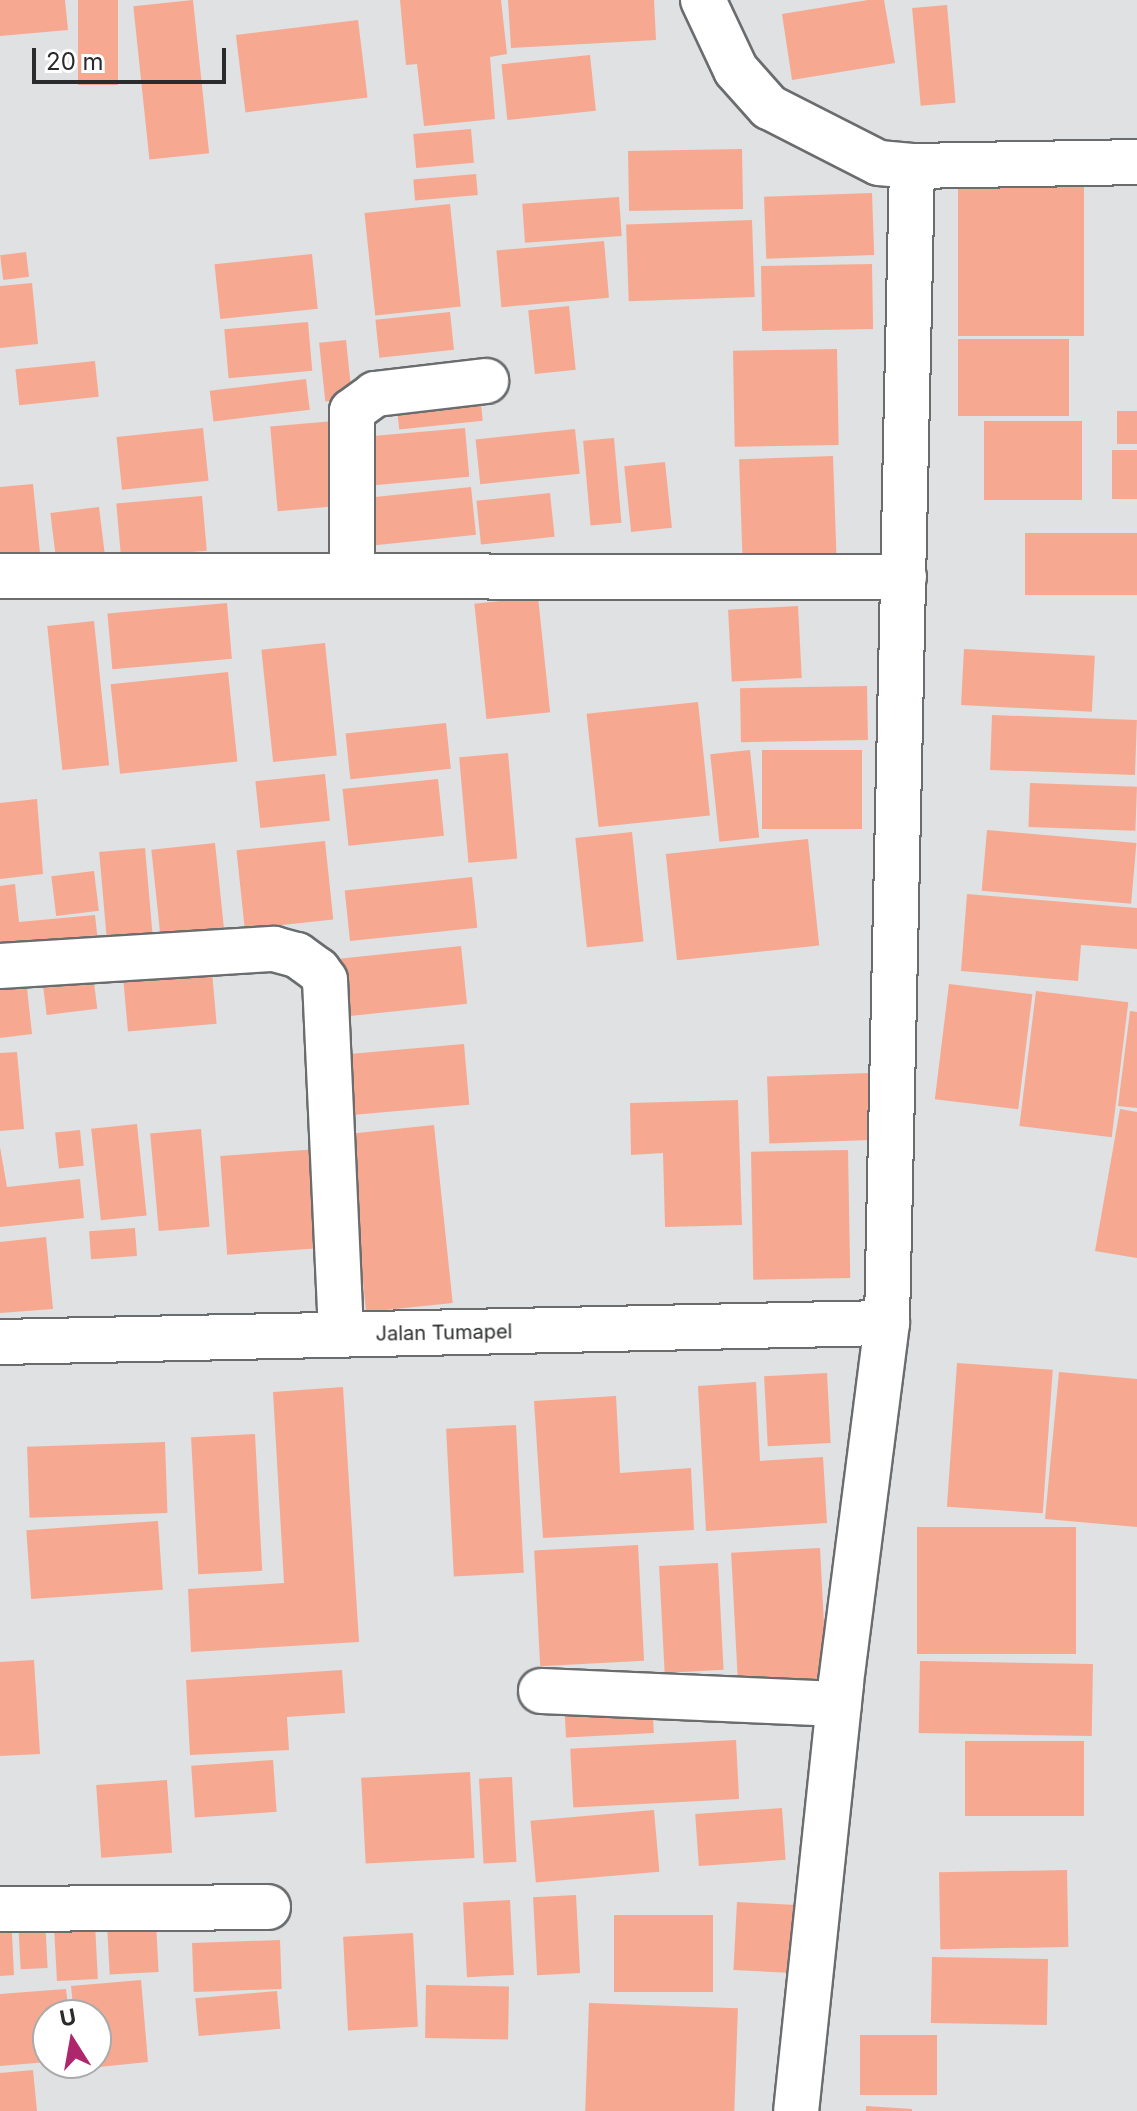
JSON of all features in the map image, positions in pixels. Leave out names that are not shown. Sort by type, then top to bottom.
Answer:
[{"type":"street","points":[[703,0],[736,70],[769,107],[879,163],[912,166],[1136,152]]},
{"type":"street","points":[[796,2111],[839,1704],[887,1323],[912,166]]},
{"type":"street","points":[[352,576],[352,411],[375,394],[486,381]]},
{"type":"street","points":[[0,576],[904,577]]},
{"type":"street","points":[[0,966],[274,949],[297,955],[318,970],[325,980],[341,1335]]},
{"type":"street","name":"Jalan Tumapel","points":[[0,1342],[887,1323]]},
{"type":"street","points":[[541,1691],[839,1704]]},
{"type":"street","points":[[0,1909],[268,1907]]},
{"type":"building","points":[[0,0],[65,0],[68,30],[0,36]]},
{"type":"building","points":[[78,0],[118,0],[118,85],[78,85]]},
{"type":"building","points":[[193,0],[209,153],[149,159],[133,6]]},
{"type":"building","points":[[400,0],[501,0],[507,54],[490,57],[495,119],[424,126],[417,64],[406,65]]},
{"type":"building","points":[[508,0],[654,0],[656,40],[511,48]]},
{"type":"building","points":[[884,0],[895,63],[792,80],[782,14]]},
{"type":"building","points":[[947,5],[956,103],[921,106],[912,8]]},
{"type":"building","points":[[358,20],[368,97],[245,112],[236,35]]},
{"type":"building","points":[[590,55],[596,111],[507,120],[501,64]]},
{"type":"building","points":[[471,129],[474,163],[416,168],[413,134]]},
{"type":"building","points":[[742,149],[743,209],[629,211],[628,151]]},
{"type":"building","points":[[476,174],[478,195],[415,200],[413,179]]},
{"type":"building","points":[[958,187],[1084,187],[1084,336],[958,336]]},
{"type":"building","points":[[872,193],[874,255],[766,259],[764,197]]},
{"type":"building","points":[[619,197],[622,236],[525,243],[522,204]]},
{"type":"building","points":[[450,204],[461,306],[375,315],[364,213]]},
{"type":"building","points":[[752,220],[755,297],[629,301],[626,224]]},
{"type":"building","points":[[604,241],[609,298],[501,307],[496,250]]},
{"type":"building","points":[[26,252],[29,277],[3,280],[0,255]]},
{"type":"building","points":[[312,254],[318,309],[220,319],[215,264]]},
{"type":"building","points":[[872,264],[873,329],[762,331],[761,266]]},
{"type":"building","points":[[32,283],[38,344],[0,348],[0,286]]},
{"type":"building","points":[[569,306],[576,370],[535,374],[528,310]]},
{"type":"building","points":[[450,312],[454,350],[379,358],[375,320]]},
{"type":"building","points":[[308,322],[312,371],[229,378],[224,329]]},
{"type":"building","points":[[958,339],[1069,339],[1069,416],[958,416]]},
{"type":"building","points":[[346,340],[352,399],[325,401],[319,343]]},
{"type":"building","points":[[837,349],[839,445],[735,447],[733,351]]},
{"type":"building","points":[[95,361],[99,397],[19,405],[15,369]]},
{"type":"building","points":[[306,379],[310,410],[214,422],[210,391]]},
{"type":"building","points":[[479,385],[483,421],[399,430],[395,394]]},
{"type":"building","points":[[1117,411],[1137,411],[1137,444],[1117,444]]},
{"type":"building","points":[[334,421],[341,506],[278,511],[270,427]]},
{"type":"building","points":[[984,421],[1082,421],[1082,500],[984,500]]},
{"type":"building","points":[[203,428],[209,481],[122,490],[116,437]]},
{"type":"building","points":[[465,428],[469,477],[366,486],[361,437]]},
{"type":"building","points":[[575,429],[580,474],[480,484],[476,439]]},
{"type":"building","points":[[614,438],[621,523],[591,525],[583,441]]},
{"type":"building","points":[[1112,450],[1137,450],[1137,499],[1112,499]]},
{"type":"building","points":[[833,456],[837,561],[743,564],[739,459]]},
{"type":"building","points":[[665,462],[672,528],[631,532],[624,466]]},
{"type":"building","points":[[33,484],[40,553],[0,557],[0,487]]},
{"type":"building","points":[[471,487],[476,535],[373,546],[368,498]]},
{"type":"building","points":[[550,493],[555,537],[481,544],[476,501]]},
{"type":"building","points":[[202,496],[207,551],[121,558],[116,503]]},
{"type":"building","points":[[99,507],[105,556],[56,562],[50,513]]},
{"type":"building","points":[[1025,533],[1137,533],[1137,595],[1025,595]]},
{"type":"building","points":[[538,597],[550,712],[486,719],[474,604]]},
{"type":"building","points":[[227,603],[232,659],[112,669],[107,613]]},
{"type":"building","points":[[798,606],[802,678],[732,682],[728,610]]},
{"type":"building","points":[[94,621],[109,765],[62,770],[47,626]]},
{"type":"building","points":[[325,643],[337,755],[273,762],[261,650]]},
{"type":"building","points":[[964,649],[1095,656],[1092,712],[961,705]]},
{"type":"building","points":[[228,672],[237,762],[120,774],[111,684]]},
{"type":"building","points":[[867,686],[868,740],[741,742],[740,688]]},
{"type":"building","points":[[698,702],[710,815],[599,827],[587,714]]},
{"type":"building","points":[[992,715],[1137,720],[1135,775],[990,770]]},
{"type":"building","points":[[446,723],[451,769],[350,779],[346,734]]},
{"type":"building","points":[[750,750],[759,838],[719,842],[710,754]]},
{"type":"building","points":[[762,750],[862,750],[862,829],[762,829]]},
{"type":"building","points":[[508,753],[517,859],[468,863],[459,757]]},
{"type":"building","points":[[325,774],[330,821],[260,828],[255,781]]},
{"type":"building","points":[[438,779],[444,836],[348,846],[343,789]]},
{"type":"building","points":[[1030,783],[1137,787],[1135,831],[1028,827]]},
{"type":"building","points":[[37,799],[43,874],[0,879],[0,803]]},
{"type":"building","points":[[987,830],[1136,843],[1131,904],[982,891]]},
{"type":"building","points":[[632,832],[643,941],[587,947],[575,838]]},
{"type":"building","points":[[808,839],[819,945],[677,960],[666,854]]},
{"type":"building","points":[[325,841],[333,920],[245,929],[236,850]]},
{"type":"building","points":[[215,843],[225,934],[161,941],[151,850]]},
{"type":"building","points":[[145,848],[153,936],[107,940],[99,852]]},
{"type":"building","points":[[94,871],[99,911],[56,916],[51,876]]},
{"type":"building","points":[[472,877],[477,928],[350,941],[345,890]]},
{"type":"building","points":[[15,884],[19,922],[95,915],[99,951],[0,961],[0,886]]},
{"type":"building","points":[[967,894],[1137,908],[1137,949],[1081,945],[1078,981],[961,971]]},
{"type":"building","points":[[461,946],[467,1004],[336,1017],[330,960]]},
{"type":"building","points":[[211,960],[217,1024],[128,1032],[122,968]]},
{"type":"building","points":[[25,970],[32,1034],[0,1038],[0,973]]},
{"type":"building","points":[[93,974],[97,1009],[47,1015],[42,980]]},
{"type":"building","points":[[949,984],[1032,994],[1018,1109],[935,1099]]},
{"type":"building","points":[[1036,991],[1128,1002],[1112,1137],[1019,1126]]},
{"type":"building","points":[[1130,1011],[1137,1012],[1137,1108],[1118,1106]]},
{"type":"building","points":[[464,1044],[469,1105],[352,1115],[346,1054]]},
{"type":"building","points":[[17,1052],[24,1129],[0,1131],[0,1053]]},
{"type":"building","points":[[869,1073],[871,1140],[769,1144],[767,1077]]},
{"type":"building","points":[[738,1100],[742,1225],[665,1227],[663,1153],[631,1155],[630,1103]]},
{"type":"building","points":[[1120,1109],[1137,1112],[1137,1258],[1095,1251]]},
{"type":"building","points":[[137,1124],[147,1215],[101,1220],[91,1129]]},
{"type":"building","points":[[434,1125],[453,1303],[366,1312],[347,1134]]},
{"type":"building","points":[[201,1129],[210,1227],[159,1231],[150,1133]]},
{"type":"building","points":[[80,1130],[84,1166],[59,1168],[55,1133]]},
{"type":"building","points":[[0,1147],[7,1187],[80,1179],[84,1218],[0,1227]]},
{"type":"building","points":[[319,1149],[326,1248],[227,1255],[220,1156]]},
{"type":"building","points":[[848,1150],[850,1278],[753,1280],[751,1152]]},
{"type":"building","points":[[135,1228],[137,1256],[91,1259],[89,1231]]},
{"type":"building","points":[[46,1237],[53,1309],[0,1313],[0,1242]]},
{"type":"building","points":[[957,1363],[1053,1370],[1043,1513],[947,1507]]},
{"type":"building","points":[[1059,1372],[1137,1379],[1137,1527],[1045,1519]]},
{"type":"building","points":[[827,1373],[831,1443],[768,1446],[764,1376]]},
{"type":"building","points":[[756,1382],[760,1461],[823,1457],[827,1523],[706,1531],[698,1386]]},
{"type":"building","points":[[343,1387],[359,1642],[191,1652],[188,1589],[284,1583],[273,1392]]},
{"type":"building","points":[[616,1396],[620,1473],[691,1468],[694,1530],[543,1538],[534,1401]]},
{"type":"building","points":[[516,1425],[524,1573],[454,1576],[446,1429]]},
{"type":"building","points":[[255,1434],[262,1571],[198,1574],[191,1437]]},
{"type":"building","points":[[165,1442],[167,1513],[30,1518],[27,1447]]},
{"type":"building","points":[[158,1521],[163,1590],[31,1599],[26,1530]]},
{"type":"building","points":[[917,1527],[1076,1527],[1076,1654],[917,1654]]},
{"type":"building","points":[[638,1545],[644,1661],[540,1666],[534,1550]]},
{"type":"building","points":[[820,1548],[827,1684],[738,1688],[731,1553]]},
{"type":"building","points":[[718,1563],[724,1670],[665,1673],[659,1566]]},
{"type":"building","points":[[34,1660],[40,1754],[0,1756],[0,1662]]},
{"type":"building","points":[[920,1661],[1093,1664],[1092,1736],[919,1733]]},
{"type":"building","points":[[342,1670],[345,1713],[287,1717],[289,1750],[190,1755],[186,1680]]},
{"type":"building","points":[[652,1697],[654,1733],[566,1738],[564,1702]]},
{"type":"building","points":[[736,1740],[739,1799],[573,1808],[570,1749]]},
{"type":"building","points":[[965,1741],[1084,1741],[1084,1816],[965,1816]]},
{"type":"building","points":[[273,1760],[277,1812],[195,1818],[191,1766]]},
{"type":"building","points":[[470,1772],[475,1858],[366,1864],[361,1778]]},
{"type":"building","points":[[512,1777],[516,1862],[483,1864],[479,1779]]},
{"type":"building","points":[[167,1780],[172,1853],[101,1858],[96,1785]]},
{"type":"building","points":[[782,1808],[786,1860],[699,1866],[695,1814]]},
{"type":"building","points":[[654,1810],[659,1872],[536,1883],[530,1821]]},
{"type":"building","points":[[1067,1870],[1068,1947],[940,1949],[939,1872]]},
{"type":"building","points":[[576,1895],[580,1973],[537,1975],[533,1897]]},
{"type":"building","points":[[510,1900],[514,1975],[467,1977],[463,1902]]},
{"type":"building","points":[[737,1902],[801,1905],[797,1973],[733,1970]]},
{"type":"building","points":[[11,1914],[14,1975],[0,1976],[0,1915]]},
{"type":"building","points":[[614,1915],[713,1915],[713,1992],[614,1992]]},
{"type":"building","points":[[45,1918],[48,1968],[21,1969],[18,1919]]},
{"type":"building","points":[[156,1922],[159,1972],[110,1974],[107,1925]]},
{"type":"building","points":[[95,1924],[98,1979],[57,1981],[54,1926]]},
{"type":"building","points":[[413,1933],[418,2027],[348,2031],[343,1937]]},
{"type":"building","points":[[280,1940],[282,1989],[194,1992],[192,1943]]},
{"type":"building","points":[[932,1957],[1048,1959],[1047,2025],[931,2023]]},
{"type":"building","points":[[141,1980],[148,2062],[112,2066],[112,1999],[72,1999],[71,1986]]},
{"type":"building","points":[[426,1985],[509,1986],[508,2039],[425,2038]]},
{"type":"building","points":[[66,1989],[67,1999],[32,1999],[32,2063],[0,2066],[0,1994]]},
{"type":"building","points":[[277,1991],[280,2029],[199,2036],[195,1998]]},
{"type":"building","points":[[589,2003],[738,2008],[734,2111],[585,2111]]},
{"type":"building","points":[[860,2035],[937,2035],[937,2095],[860,2095]]},
{"type":"building","points":[[32,2070],[37,2111],[0,2111],[0,2073]]},
{"type":"building","points":[[866,2106],[912,2109],[912,2111],[866,2111]]}]
